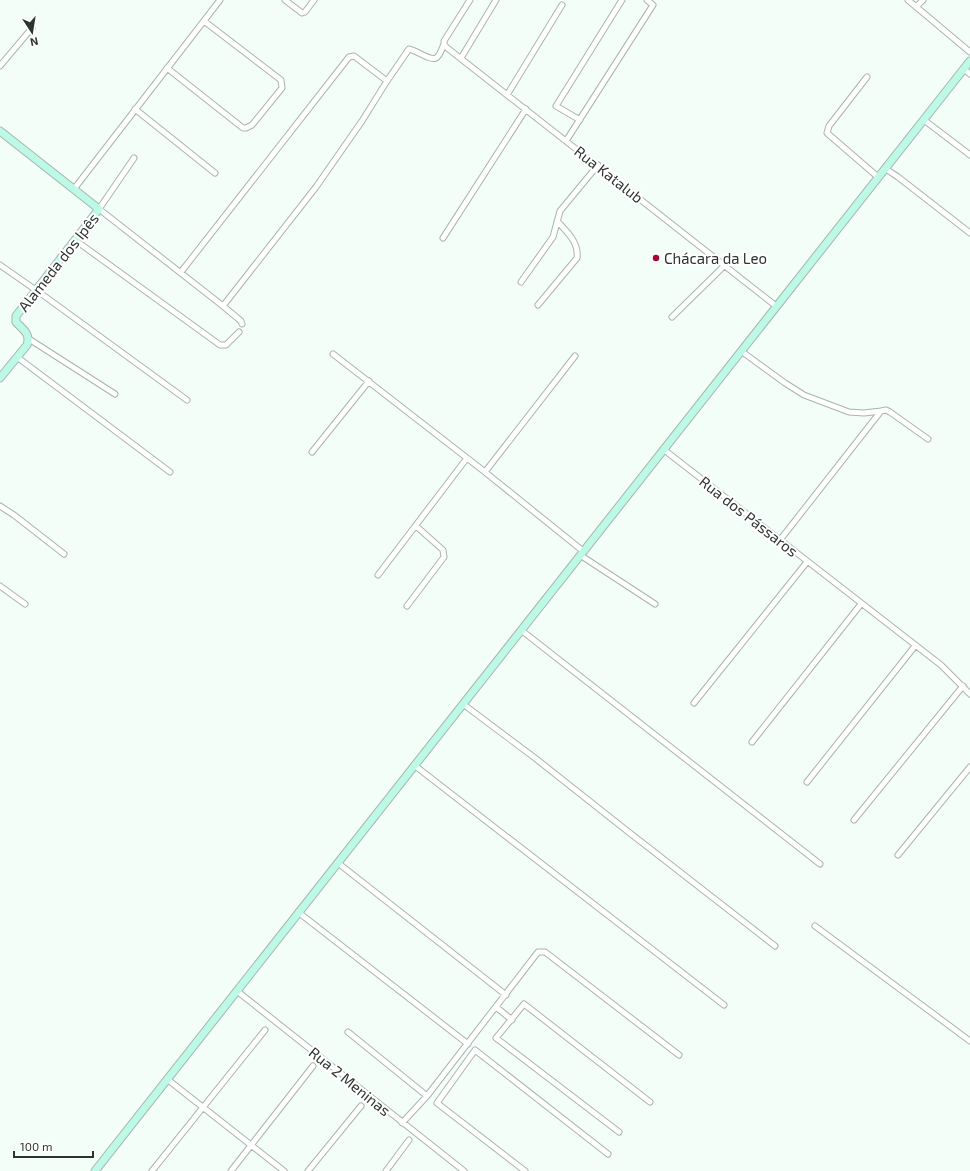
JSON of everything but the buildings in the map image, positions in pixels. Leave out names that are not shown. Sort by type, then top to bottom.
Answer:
[{"type":"main road","points":[[95,1171],[970,61]]},
{"type":"main road","name":"Alameda dos Ipês","points":[[0,131],[99,209],[16,318],[17,323],[27,334],[29,339]]},
{"type":"main road","points":[[0,378],[27,345],[29,339]]},
{"type":"street","points":[[74,189],[220,0]]},
{"type":"street","points":[[285,0],[302,13],[305,12],[314,0]]},
{"type":"street","points":[[223,306],[316,187],[362,121],[409,49],[427,57],[437,57],[444,42],[470,0]]},
{"type":"street","points":[[461,58],[496,0]]},
{"type":"street","points":[[580,120],[556,106],[622,0]]},
{"type":"street","points":[[566,141],[653,5],[647,0]]},
{"type":"street","points":[[908,0],[970,52]]},
{"type":"street","points":[[916,7],[923,0]]},
{"type":"street","points":[[507,95],[562,5]]},
{"type":"street","points":[[167,68],[243,128],[252,125],[282,88],[280,80],[204,21]]},
{"type":"street","points":[[0,66],[32,28]]},
{"type":"street","name":"Rua Katalub","points":[[444,42],[461,58],[507,95],[776,306]]},
{"type":"street","points":[[182,272],[349,57],[354,56],[387,81]]},
{"type":"street","points":[[964,69],[970,74]]},
{"type":"street","points":[[867,77],[826,131],[828,136],[867,166],[878,177]]},
{"type":"street","points":[[135,109],[214,173]]},
{"type":"street","points":[[443,238],[526,109]]},
{"type":"street","points":[[924,120],[970,155]]},
{"type":"street","points":[[134,158],[99,209],[182,272],[241,320],[242,324]]},
{"type":"street","points":[[521,282],[554,237],[560,211],[598,165]]},
{"type":"street","points":[[886,169],[970,233]]},
{"type":"street","points":[[538,305],[576,258],[578,252],[574,240],[557,221]]},
{"type":"street","points":[[75,240],[220,345],[226,345],[239,332]]},
{"type":"street","points":[[672,317],[725,265]]},
{"type":"street","points":[[0,266],[36,290],[187,400]]},
{"type":"street","points":[[29,339],[115,394]]},
{"type":"street","points":[[741,351],[804,395],[849,412],[864,413],[886,410],[928,439]]},
{"type":"street","points":[[333,354],[485,472],[582,553],[655,604]]},
{"type":"street","points":[[485,472],[575,356]]},
{"type":"street","points":[[17,357],[170,472]]},
{"type":"street","points":[[312,452],[369,381]]},
{"type":"street","points":[[780,540],[881,411]]},
{"type":"street","name":"Rua dos Pássaros","points":[[663,449],[941,665],[970,694]]},
{"type":"street","points":[[378,575],[467,458]]},
{"type":"street","points":[[0,506],[64,554]]},
{"type":"street","points":[[407,606],[444,557],[443,550],[416,526]]},
{"type":"street","points":[[694,703],[807,562]]},
{"type":"street","points":[[0,586],[25,604]]},
{"type":"street","points":[[752,742],[861,604]]},
{"type":"street","points":[[521,630],[820,864]]},
{"type":"street","points":[[807,782],[915,646]]},
{"type":"street","points":[[854,820],[963,686]]},
{"type":"street","points":[[463,704],[535,758],[775,946]]},
{"type":"street","points":[[414,765],[724,1006]]},
{"type":"street","points":[[898,855],[970,767]]},
{"type":"street","points":[[338,863],[506,995]]},
{"type":"street","points":[[298,912],[468,1044]]},
{"type":"street","points":[[815,926],[970,1041]]},
{"type":"street","points":[[402,1123],[428,1096],[536,954],[541,951],[545,952],[678,1055]]},
{"type":"street","name":"Rua 2 Meninas","points":[[237,991],[464,1171]]},
{"type":"street","points":[[620,1132],[496,1038],[524,1004],[650,1102]]},
{"type":"street","points":[[496,1007],[512,1020]]},
{"type":"street","points":[[152,1171],[265,1030]]},
{"type":"street","points":[[348,1032],[428,1096]]},
{"type":"street","points":[[525,1171],[437,1103],[475,1050],[608,1154]]},
{"type":"street","points":[[231,1171],[313,1066]]},
{"type":"street","points":[[168,1079],[284,1171]]},
{"type":"street","points":[[431,1091],[440,1098]]},
{"type":"street","points":[[308,1171],[361,1106]]},
{"type":"street","points":[[386,1171],[409,1140]]},
{"type":"place","name":"Chácara da Leo","points":[[656,258]]}]
